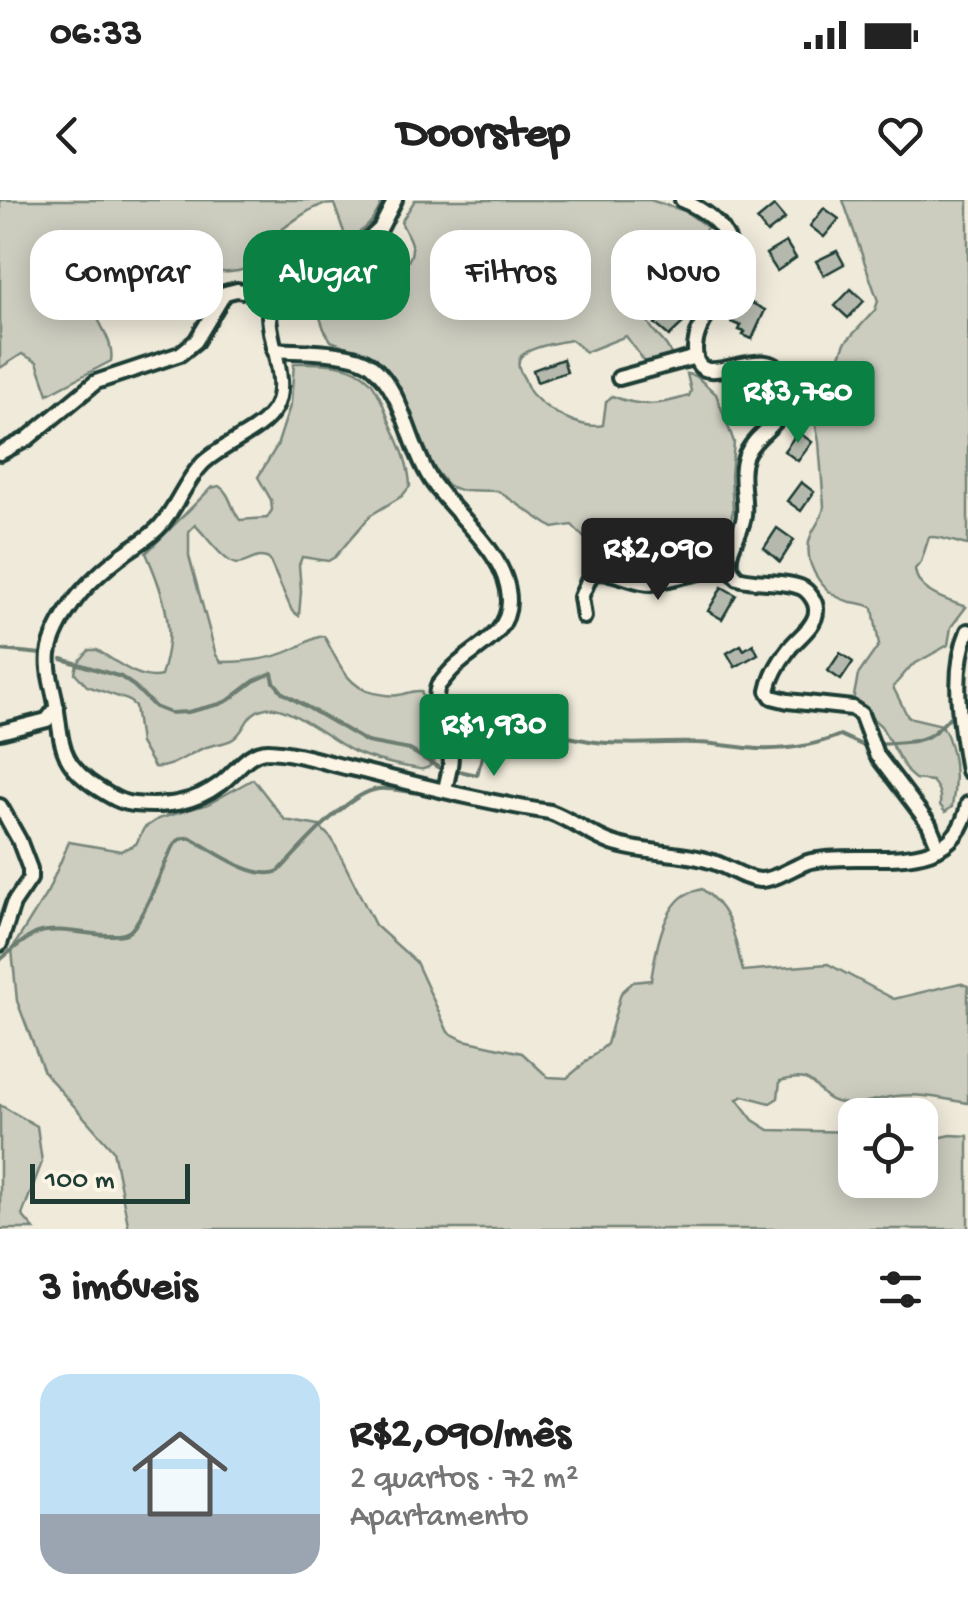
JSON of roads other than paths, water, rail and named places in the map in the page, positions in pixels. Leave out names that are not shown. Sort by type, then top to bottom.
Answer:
[{"type":"street","points":[[380,230],[395,200]]},
{"type":"street","points":[[682,200],[714,219],[734,256],[729,279],[700,328],[696,357],[702,366],[716,371],[761,360],[775,364],[790,390],[785,408],[745,458],[745,512],[730,565],[738,578],[805,589],[814,600],[812,622],[776,667],[768,691],[772,697],[852,708],[860,714],[876,754],[929,824],[940,848]]},
{"type":"street","points":[[0,454],[27,439],[96,382],[180,354],[196,341],[225,293],[243,291]]},
{"type":"street","points":[[270,320],[280,392],[273,412],[204,462],[160,527],[122,555],[70,606],[49,650],[61,738],[80,777],[127,803],[164,805],[186,802],[210,791],[250,756],[264,750],[292,754],[550,812],[614,844],[696,857],[760,880],[813,861],[907,857],[940,848],[964,823],[968,804]]},
{"type":"street","points":[[274,350],[350,356],[370,364],[396,400],[430,478],[486,544],[506,582],[509,604],[502,624],[490,642],[454,666],[438,686],[438,708],[450,748],[451,769],[444,790]]},
{"type":"street","points":[[619,378],[696,357]]},
{"type":"street","points":[[584,618],[581,597],[591,574],[598,571],[652,583],[730,565]]},
{"type":"street","points":[[968,632],[963,644],[960,692],[968,771]]},
{"type":"street","points":[[0,732],[47,720],[56,707]]},
{"type":"street","points":[[0,806],[30,869],[30,879],[13,904],[0,944]]},
{"type":"waterway","points":[[0,650],[42,654]]},
{"type":"waterway","points":[[62,659],[121,677],[155,707],[170,713],[220,704],[272,673],[283,693],[367,742],[410,750],[441,769]]},
{"type":"waterway","points":[[881,744],[929,736],[954,712]]},
{"type":"waterway","points":[[455,770],[477,775],[489,742],[497,735],[518,731],[608,743],[704,743],[758,749],[800,746],[840,735],[866,747]]},
{"type":"waterway","points":[[0,960],[38,933],[113,935],[130,931],[172,848],[182,839],[191,838],[247,869],[269,873],[279,871],[326,823],[366,793],[378,789],[427,793]]}]
